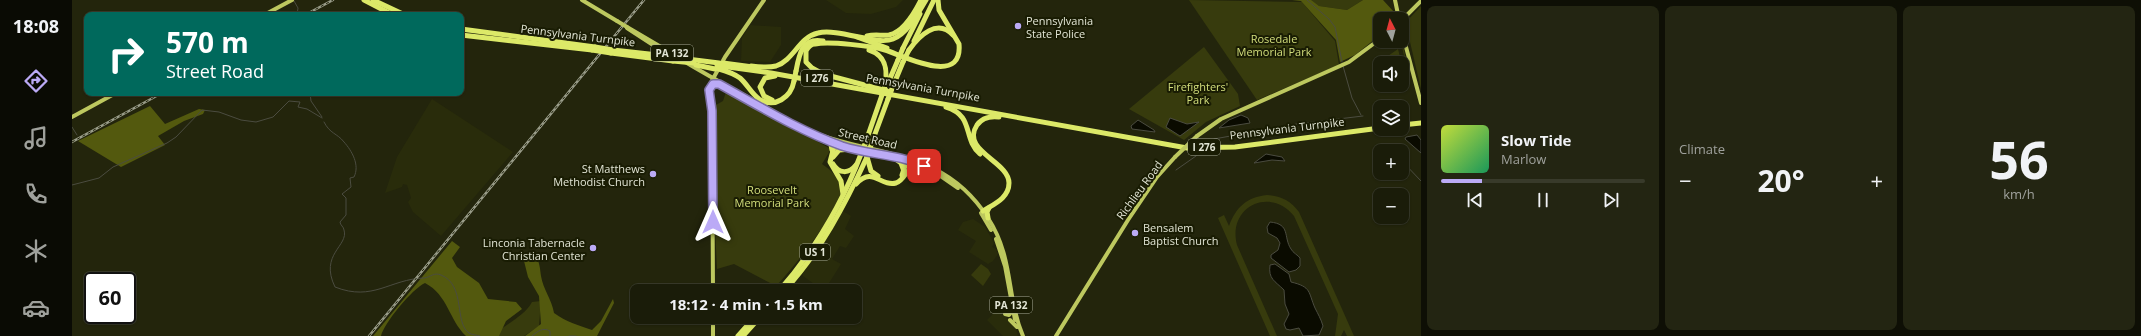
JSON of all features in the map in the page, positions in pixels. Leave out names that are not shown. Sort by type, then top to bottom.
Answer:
[{"type":"highway","points":[[364,0],[393,12]]},
{"type":"highway","points":[[373,0],[393,12]]},
{"type":"highway","points":[[746,66],[770,67],[779,64],[802,41],[821,32],[863,36],[876,34],[887,35],[896,32],[910,18],[921,0]]},
{"type":"highway","points":[[863,36],[885,41],[898,37],[907,29],[927,0]]},
{"type":"highway","name":"US 1","points":[[789,284],[820,244],[849,195],[867,157],[893,86],[904,48],[927,0]]},
{"type":"highway","name":"US 1","points":[[784,284],[812,248],[842,199],[859,161],[885,90],[901,61],[909,50],[934,0]]},
{"type":"highway","points":[[794,71],[799,54],[806,44],[817,40],[884,50],[933,67],[948,65],[957,56],[959,44],[956,35],[939,10],[938,0]]},
{"type":"highway","name":"Pennsylvania Turnpike","points":[[464,29],[594,49]]},
{"type":"highway","points":[[856,36],[936,65],[945,64],[952,60],[956,52],[957,44],[954,36],[949,31],[935,29],[921,36],[909,50]]},
{"type":"highway","name":"Pennsylvania Turnpike","points":[[464,35],[667,56],[685,61],[926,101],[1173,146],[1204,149],[1234,148],[1373,128]]},
{"type":"highway","points":[[685,61],[695,64],[719,67],[737,76],[757,97],[768,102],[779,101],[786,98],[792,89],[796,53],[802,41]]},
{"type":"highway","points":[[832,43],[816,44],[809,47],[804,56],[808,65],[823,74],[885,90],[886,72],[883,60],[876,52],[860,47]]},
{"type":"highway","name":"Pennsylvania Turnpike","points":[[612,51],[673,61],[685,61]]},
{"type":"highway","name":"Pennsylvania Turnpike","points":[[719,67],[746,66],[1191,146],[1227,146],[1373,128]]},
{"type":"highway","points":[[767,77],[794,79],[787,92],[778,99],[768,99],[761,91],[762,82],[767,77]]},
{"type":"highway","points":[[926,101],[955,110],[962,115],[975,150],[1005,176],[1007,187],[1003,194],[982,211]]},
{"type":"highway","points":[[988,218],[987,210],[1007,193],[1008,178],[1005,172],[977,146],[974,137],[975,129],[983,120],[992,117],[1034,120]]},
{"type":"highway","points":[[1409,123],[1421,122]]},
{"type":"highway","points":[[826,140],[832,146],[830,162],[842,182],[842,199]]},
{"type":"highway","points":[[832,151],[837,143]]},
{"type":"highway","points":[[837,143],[833,158],[835,167],[844,172],[852,169],[859,161]]},
{"type":"highway","points":[[833,158],[839,150],[853,149]]},
{"type":"highway","points":[[893,156],[901,163],[905,173]]},
{"type":"highway","points":[[867,157],[872,172],[888,181],[898,180],[913,167],[924,166]]},
{"type":"highway","points":[[849,195],[864,178],[873,177],[893,183],[901,180],[909,160]]},
{"type":"highway","points":[[982,211],[991,206]]},
{"type":"highway","points":[[738,336],[749,324]]},
{"type":"highway","points":[[743,336],[754,324]]},
{"type":"main road","points":[[270,12],[292,0]]},
{"type":"main road","name":"Street Road","points":[[582,0],[627,27],[650,44],[802,128],[853,149],[893,156],[932,167],[952,179],[969,194],[988,218],[1006,258],[1017,318],[1022,336]]},
{"type":"main road","points":[[713,284],[712,111],[709,90],[712,79],[719,67],[764,0]]},
{"type":"main road","points":[[1395,0],[1397,12]]},
{"type":"main road","points":[[1409,13],[1421,1]]},
{"type":"main road","points":[[1396,8],[1399,12]]},
{"type":"main road","name":"Street Road","points":[[627,27],[640,33],[703,72],[719,84],[793,126],[826,140],[909,160],[924,166],[956,186],[982,211],[1000,249],[1012,308],[1017,327],[1022,336]]},
{"type":"main road","name":"Richlieu Road","points":[[1056,336],[1128,220],[1157,177],[1197,136],[1221,119],[1349,62],[1373,44]]},
{"type":"main road","points":[[1406,48],[1421,103]]},
{"type":"main road","points":[[703,72],[711,74],[719,67]]},
{"type":"main road","points":[[709,90],[712,85],[719,84]]},
{"type":"main road","points":[[72,117],[110,96]]},
{"type":"main road","points":[[1005,314],[1010,314],[1012,308]]},
{"type":"main road","points":[[1010,320],[1017,327]]},
{"type":"main road","points":[[713,336],[714,324]]},
{"type":"shaded area","points":[[826,0],[903,0],[896,7],[871,14],[846,13]]},
{"type":"shaded area","points":[[750,25],[781,27],[781,45],[770,62],[741,61],[742,38]]},
{"type":"shaded area","points":[[432,99],[513,152],[441,236],[413,212],[408,202],[411,198],[407,185],[403,184],[402,187],[385,193],[397,157]]},
{"type":"shaded area","points":[[1241,115],[1248,118],[1250,123],[1219,128],[1229,120]]},
{"type":"shaded area","points":[[1170,118],[1187,124],[1199,122],[1180,136],[1166,127]]},
{"type":"shaded area","points":[[1138,120],[1155,132],[1132,129],[1131,126]]},
{"type":"shaded area","points":[[1417,135],[1421,140],[1421,153],[1405,139],[1406,137]]},
{"type":"shaded area","points":[[1266,154],[1282,157],[1285,161],[1272,160],[1254,163]]},
{"type":"shaded area","points":[[843,211],[851,216],[845,229],[854,236],[846,248],[840,246],[832,259],[841,264],[828,284],[814,284],[803,276],[803,273]]},
{"type":"shaded area","points":[[973,219],[985,227],[994,243],[992,247],[996,249],[998,254],[993,261],[988,264],[969,252],[976,241],[958,230],[963,222]]},
{"type":"shaded area","points":[[1270,222],[1277,223],[1284,228],[1291,249],[1300,258],[1300,266],[1296,270],[1289,272],[1271,258],[1271,255],[1278,250],[1280,243],[1277,238],[1268,233],[1267,227]]},
{"type":"shaded area","points":[[1275,264],[1289,274],[1291,282],[1303,286],[1310,294],[1323,326],[1319,335],[1303,336],[1299,328],[1290,330],[1286,329],[1284,324],[1289,314],[1285,304],[1284,290],[1271,277],[1270,274],[1270,265]]},
{"type":"shaded area","points":[[998,309],[1015,326],[1018,336],[1003,336],[987,320]]},
{"type":"green space","name":"Rosedale Memorial Park","points":[[1189,0],[1302,2],[1335,41],[1339,65],[1257,100]]},
{"type":"green space","points":[[1292,0],[1311,0],[1319,6],[1347,10],[1363,0],[1383,0],[1394,12],[1373,12],[1373,41],[1355,55],[1340,62],[1336,40],[1301,1]]},
{"type":"green space","points":[[1308,0],[1363,0],[1347,10],[1319,6]]},
{"type":"green space","points":[[1421,6],[1421,89],[1409,38],[1409,19]]},
{"type":"green space","name":"Firefighters' Park","points":[[1204,47],[1238,94],[1240,106],[1206,122],[1184,140],[1129,109]]},
{"type":"green space","points":[[1398,49],[1400,56],[1388,56]]},
{"type":"green space","name":"Roosevelt Memorial Park","points":[[726,92],[831,149],[822,164],[832,172],[841,187],[839,200],[814,240],[778,284],[772,284],[734,264],[717,269],[714,208],[714,106],[723,101]]},
{"type":"green space","points":[[150,106],[165,124],[199,109],[205,110],[203,114],[184,121],[158,136],[165,145],[121,167],[78,141]]},
{"type":"green space","points":[[1267,195],[1285,200],[1293,205],[1299,212],[1354,336],[1347,336],[1344,330],[1341,336],[1335,336],[1338,314],[1294,216],[1284,207],[1274,203],[1263,202],[1253,205],[1244,211],[1238,220],[1236,232],[1237,245],[1277,336],[1270,336],[1218,218],[1224,215],[1229,226],[1235,213],[1243,204],[1254,198]]},
{"type":"green space","points":[[452,241],[460,247],[452,258],[457,267],[479,283],[488,299],[516,302],[522,309],[506,321],[499,336],[466,336],[460,330],[439,294],[425,283],[413,292],[400,306],[387,323],[381,336],[373,336]]},
{"type":"green space","points":[[528,257],[537,258],[542,281],[554,313],[568,321],[592,330],[601,321],[613,299],[614,303],[597,336],[525,336],[541,324],[539,296],[528,277],[524,261]]},
{"type":"green space","points":[[981,264],[988,269],[991,274],[983,286],[971,275]]},
{"type":"green space","points":[[541,301],[539,326],[524,336],[493,336],[525,312],[532,302]]},
{"type":"waterway","points":[[1307,0],[1329,19],[1335,27],[1342,62]]},
{"type":"waterway","points":[[294,1],[298,8],[297,12]]},
{"type":"waterway","points":[[1343,66],[1352,98],[1361,115]]},
{"type":"waterway","points":[[310,96],[311,101],[322,117]]},
{"type":"waterway","points":[[72,185],[99,178],[113,167],[167,143],[176,137],[202,110],[219,112],[241,120],[256,122],[273,117],[289,101],[300,102],[298,107],[307,109],[322,118]]},
{"type":"waterway","points":[[1214,139],[1297,124],[1363,116]]},
{"type":"waterway","points":[[324,122],[350,150],[356,163],[356,172],[354,177],[350,178],[351,187],[342,194],[346,198],[346,215],[340,222],[344,229],[344,236],[335,252],[330,266],[331,276],[335,287],[348,291],[371,291],[412,279],[424,278],[434,274],[441,275],[449,280],[454,287],[465,328],[470,334],[480,336]]},
{"type":"waterway","points":[[72,127],[77,135]]},
{"type":"waterway","points":[[1176,170],[1196,156]]},
{"type":"waterway","points":[[1409,168],[1421,181]]},
{"type":"waterway","points":[[532,336],[538,331],[545,329],[550,331],[550,336]]},
{"type":"waterway","points":[[569,336],[576,336]]},
{"type":"railway","points":[[311,12],[333,0]]},
{"type":"railway","points":[[369,336],[644,0]]},
{"type":"railway","points":[[72,142],[156,96]]},
{"type":"place","name":"Pennsylvania State Police","points":[[1018,26]]},
{"type":"place","name":"St Matthews Methodist Church","points":[[653,174]]},
{"type":"place","name":"Bensalem Baptist Church","points":[[1135,233]]},
{"type":"place","name":"Linconia Tabernacle Christian Center","points":[[593,248]]},
{"type":"route","points":[[713,222],[713,144],[712,111],[709,90],[710,86],[713,84],[719,84],[790,125],[822,139],[864,152],[893,156],[924,166]]}]
